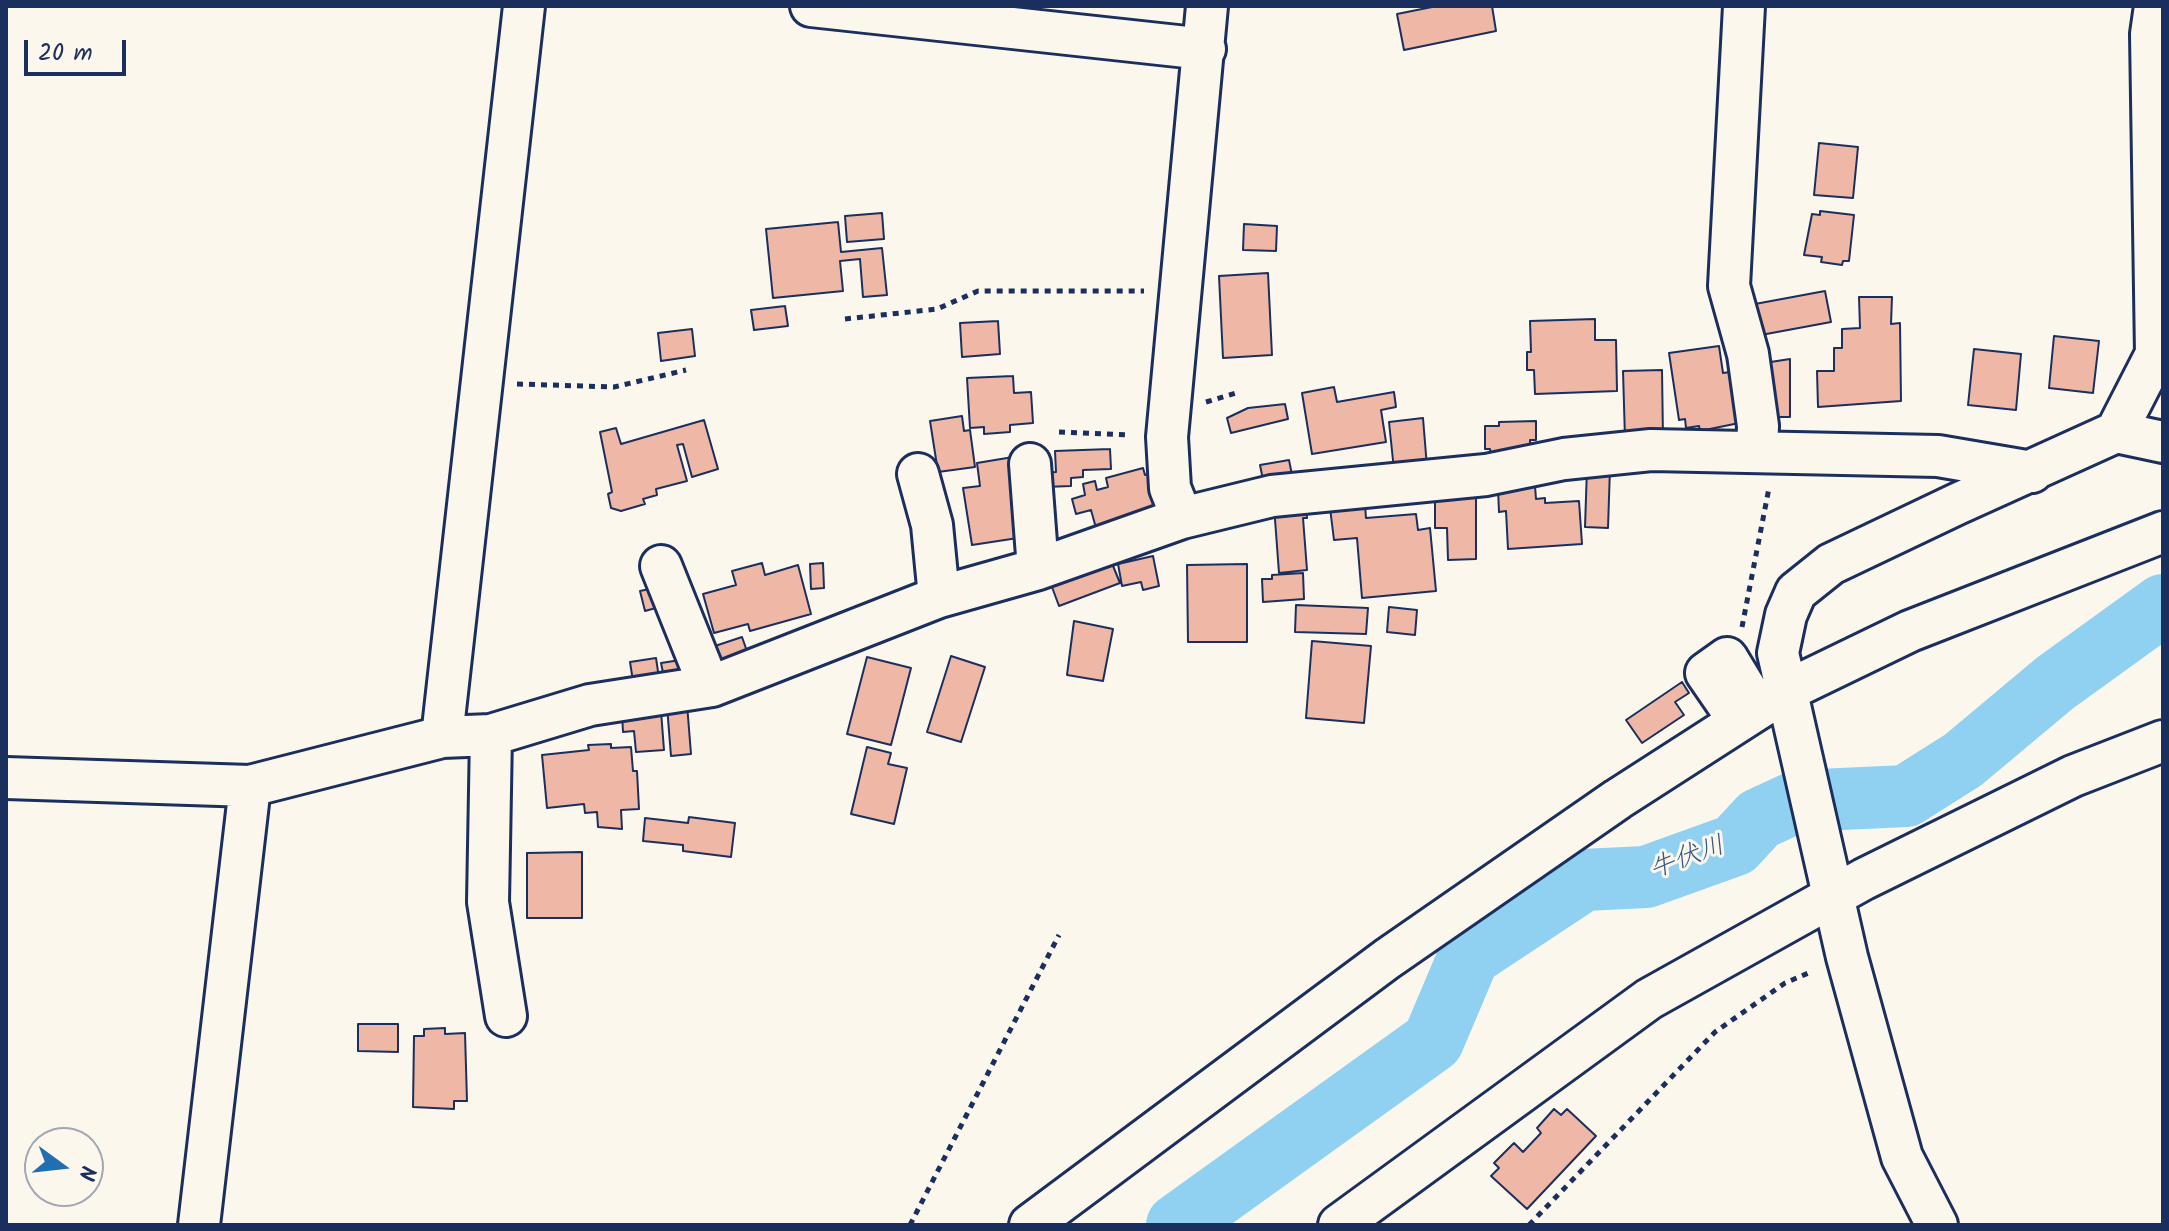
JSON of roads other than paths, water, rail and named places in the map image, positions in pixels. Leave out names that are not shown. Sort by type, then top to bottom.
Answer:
[{"type":"street","points":[[442,737],[524,6]]},
{"type":"street","points":[[811,6],[1205,49]]},
{"type":"street","points":[[1182,518],[1170,488],[1167,437],[1207,6]]},
{"type":"street","points":[[1744,6],[1729,286],[1748,354],[1758,426],[1757,451]]},
{"type":"street","points":[[1937,1225],[1902,1157],[1847,957],[1831,882],[1768,710],[1778,653],[1786,615],[1796,592],[1831,564],[2116,432],[2156,354],[2151,34],[2155,6]]},
{"type":"street","points":[[2116,432],[2163,442]]},
{"type":"street","points":[[6,778],[250,786],[442,737],[491,735],[590,705],[709,686],[939,597],[1038,569],[1182,518],[1272,496],[1486,475],[1564,459],[1651,450],[1938,456],[2032,472]]},
{"type":"street","points":[[1030,464],[1038,569]]},
{"type":"street","points":[[918,474],[932,525],[939,597]]},
{"type":"street","points":[[1030,1225],[1387,959],[1618,799],[1910,631],[2163,532]]},
{"type":"street","points":[[661,566],[709,686]]},
{"type":"street","points":[[491,735],[488,902],[506,1016]]},
{"type":"street","points":[[1339,1225],[1649,999],[1831,882],[2073,776],[2163,741]]},
{"type":"street","points":[[199,1225],[250,786]]},
{"type":"waterway","name":"牛伏川","points":[[1177,1225],[1433,1041],[1469,956],[1584,880],[1646,877],[1735,845],[1759,819],[1798,801],[1906,796],[1963,760],[2055,683],[2163,605]]}]
